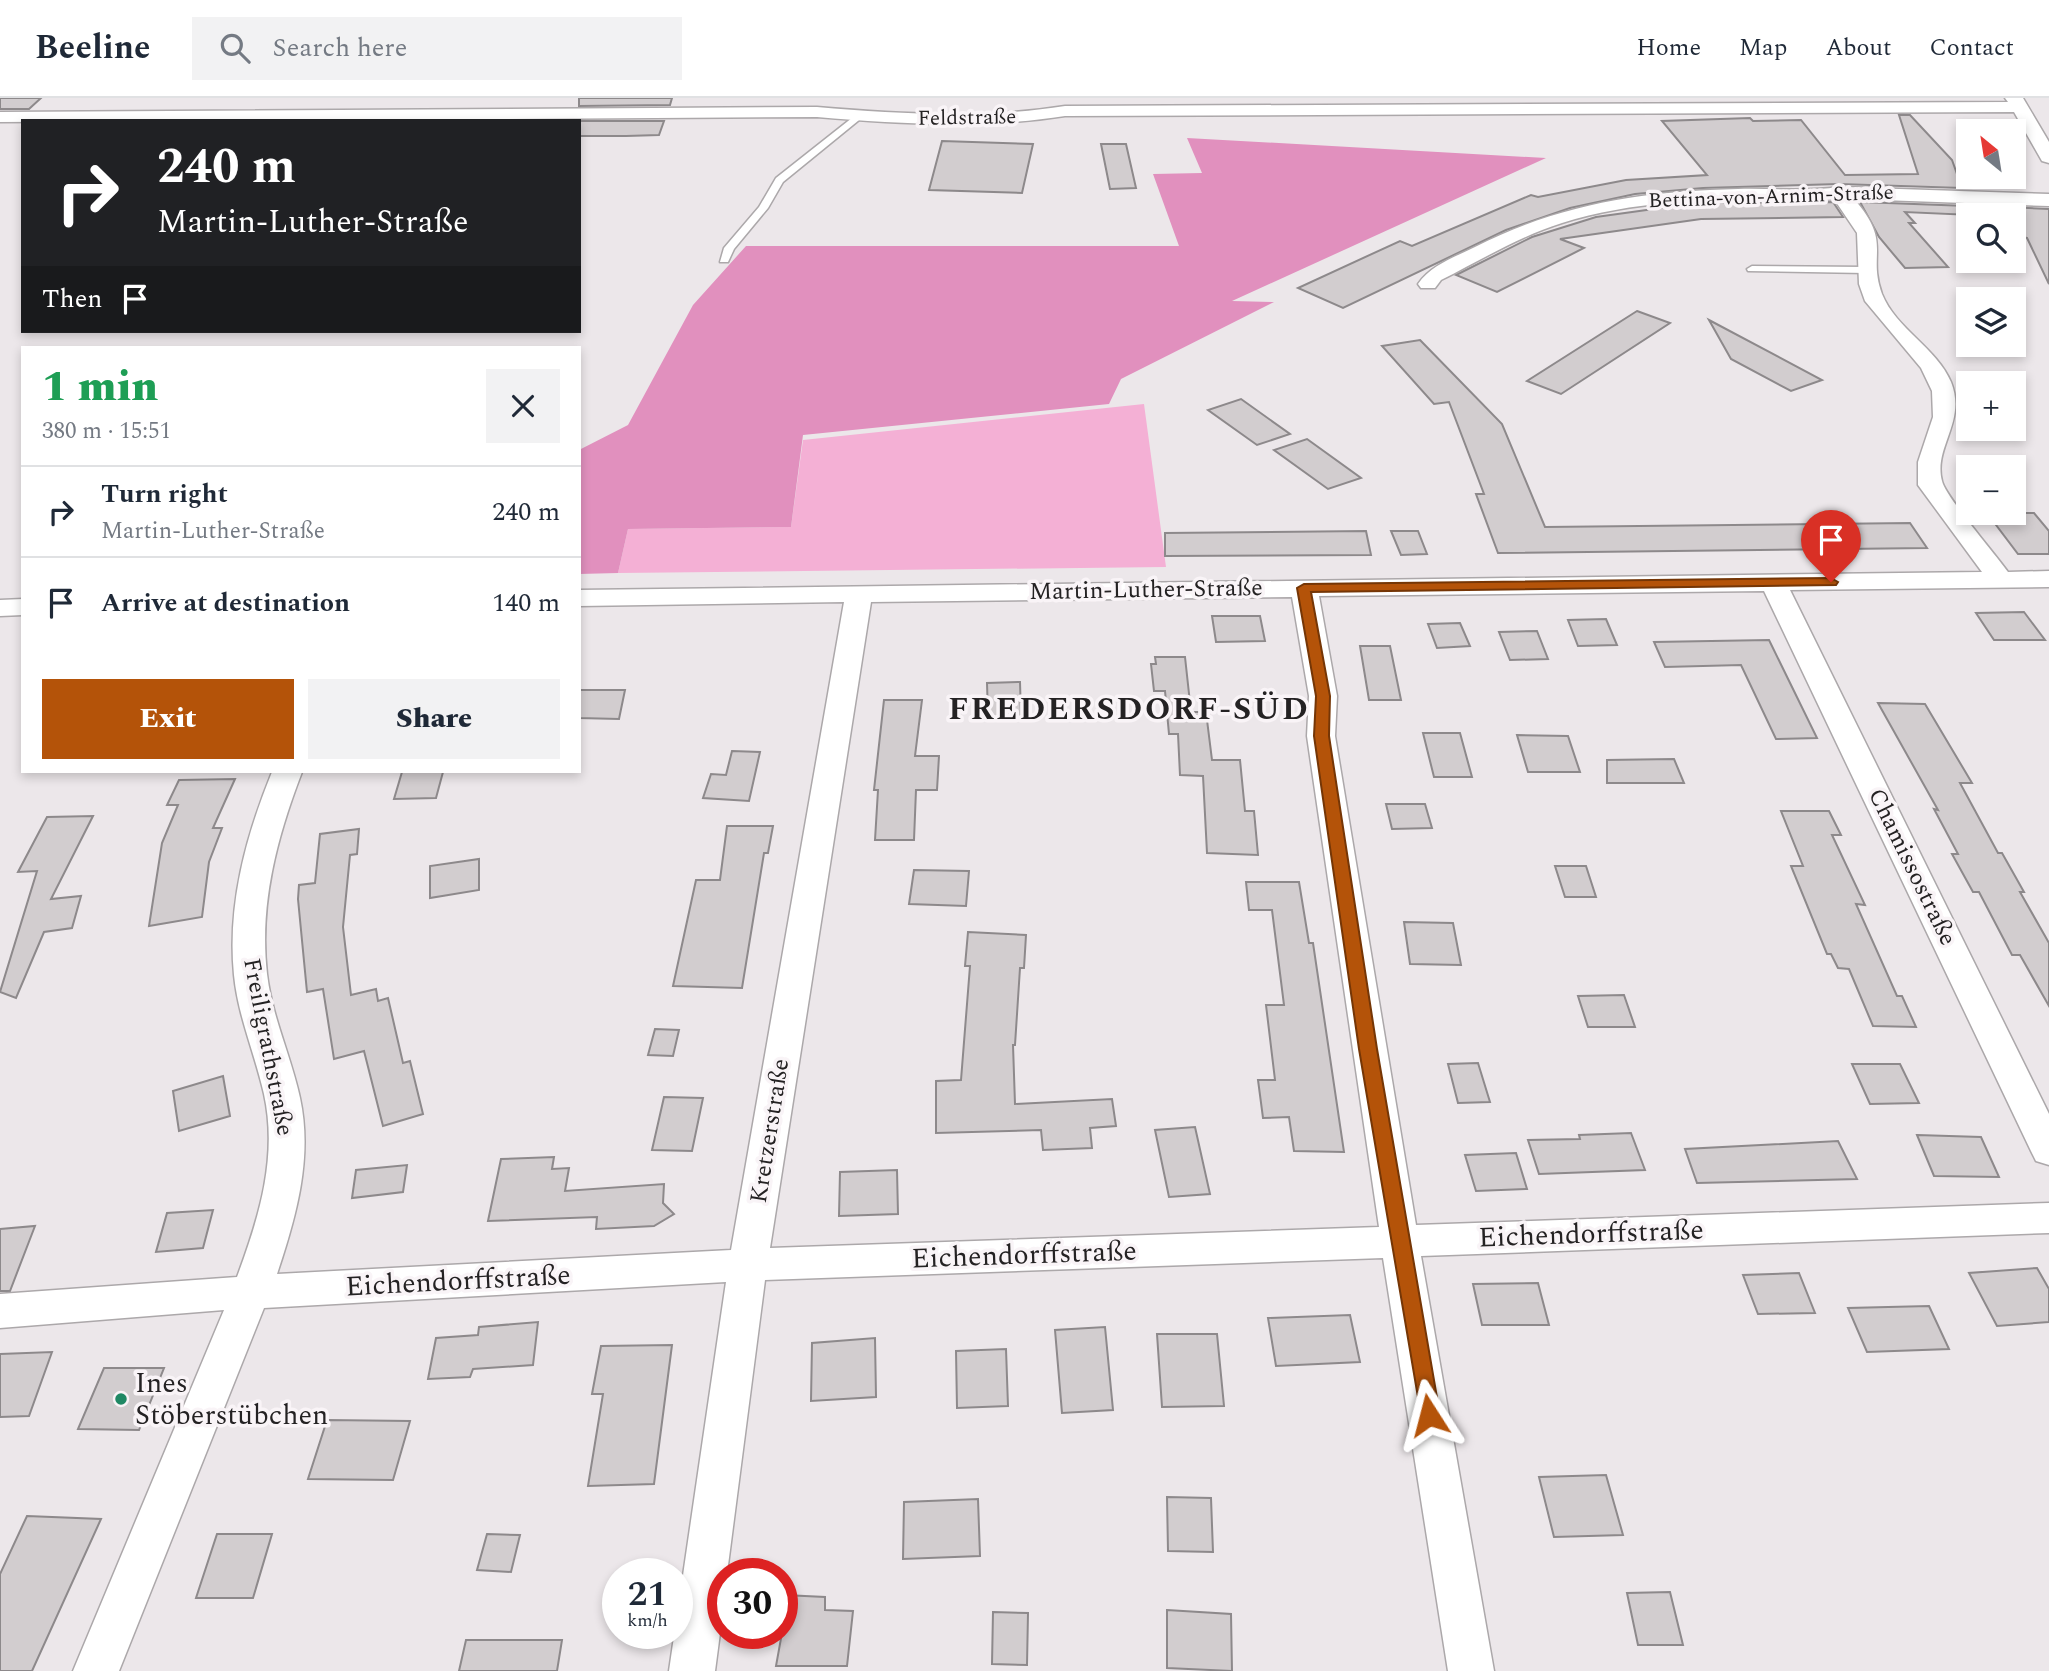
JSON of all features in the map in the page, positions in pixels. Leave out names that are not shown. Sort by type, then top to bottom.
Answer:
[{"type":"street","points":[[252,116],[264,98]]},
{"type":"street","points":[[2016,102],[2046,147]]},
{"type":"street","name":"Feldstraße","points":[[0,117],[817,112],[860,116],[1028,117],[1065,111],[1383,104],[2016,102]]},
{"type":"street","points":[[1839,193],[1866,230],[1866,270],[1875,302],[1930,362],[1943,391],[1947,417],[1927,472],[1930,485],[2001,580]]},
{"type":"street","name":"Bettina-von-Arnim-Straße","points":[[1428,284],[1434,275],[1541,224],[1606,206],[1698,195],[1839,193],[1950,193],[2049,200]]},
{"type":"street","name":"Martin-Luther-Straße","points":[[581,598],[2049,579]]},
{"type":"street","name":"Chamissostraße","points":[[1773,583],[2049,1151]]},
{"type":"street","points":[[1304,588],[1323,696],[1321,736],[1368,1049],[1471,1671]]},
{"type":"street","name":"Kretzerstraße","points":[[692,1671],[748,1265],[859,593]]},
{"type":"street","points":[[0,608],[21,607]]},
{"type":"street","name":"Freiligrathstraße","points":[[96,1671],[250,1293],[280,1199],[287,1153],[285,1115],[255,1002],[250,973],[249,915],[258,855],[287,773]]},
{"type":"street","name":"Eichendorffstraße","points":[[0,1311],[250,1293],[748,1265],[2049,1218]]},
{"type":"lane","points":[[724,260],[729,248],[762,208],[779,180],[860,116]]},
{"type":"lane","points":[[1752,269],[1866,270]]},
{"type":"shaded area","points":[[1187,138],[1546,158],[1232,301],[1274,302],[1121,379],[1109,404],[803,435],[791,527],[628,529],[618,573],[581,574],[581,449],[628,425],[693,305],[746,246],[1179,246],[1153,174],[1202,173]]},
{"type":"shaded area","points":[[1144,404],[1166,567],[618,573],[628,529],[791,527],[803,440]]},
{"type":"building","points":[[0,98],[41,98],[29,109],[0,109]]},
{"type":"building","points":[[579,98],[672,98],[670,105],[579,106]]},
{"type":"building","points":[[1899,115],[1910,115],[1952,160],[1956,171],[1956,188],[1839,184],[1703,188],[1635,194],[1570,208],[1506,230],[1343,308],[1298,288],[1400,241],[1412,246],[1531,195],[1538,197],[1626,180],[1707,175],[1662,121],[1750,118],[1753,121],[1801,120],[1845,175],[1918,174]]},
{"type":"building","points":[[581,121],[664,121],[659,135],[581,136]]},
{"type":"building","points":[[942,141],[1033,144],[1022,193],[929,190]]},
{"type":"building","points":[[1101,144],[1126,144],[1136,188],[1110,189]]},
{"type":"building","points":[[1833,202],[1843,217],[1701,219],[1560,239],[1584,248],[1497,292],[1456,275],[1532,237],[1596,217],[1697,203]]},
{"type":"building","points":[[1860,202],[1956,206],[1956,214],[1905,212],[1915,223],[1909,223],[1948,267],[1905,268],[1879,237]]},
{"type":"building","points":[[2026,208],[2049,209],[2049,284],[2027,238]]},
{"type":"building","points":[[1637,311],[1670,323],[1561,394],[1527,381]]},
{"type":"building","points":[[1709,320],[1822,380],[1791,391],[1731,359]]},
{"type":"building","points":[[1420,340],[1502,424],[1545,527],[1910,523],[1927,548],[1498,553],[1476,494],[1484,494],[1449,402],[1434,404],[1382,346]]},
{"type":"building","points":[[1241,399],[1290,434],[1257,445],[1208,410]]},
{"type":"building","points":[[1307,439],[1361,478],[1328,489],[1274,450]]},
{"type":"building","points":[[2026,513],[2034,513],[2049,531],[2049,554],[2018,554],[1996,525],[2026,525]]},
{"type":"building","points":[[1366,531],[1371,555],[1165,556],[1165,533]]},
{"type":"building","points":[[1391,531],[1418,531],[1427,554],[1401,555]]},
{"type":"building","points":[[2024,612],[2045,640],[1994,640],[1976,613]]},
{"type":"building","points":[[1212,616],[1260,616],[1265,641],[1216,642]]},
{"type":"building","points":[[1606,619],[1617,645],[1578,646],[1568,620]]},
{"type":"building","points":[[1460,623],[1470,646],[1437,648],[1428,624]]},
{"type":"building","points":[[1537,631],[1548,659],[1510,660],[1499,632]]},
{"type":"building","points":[[1769,640],[1817,738],[1776,739],[1741,665],[1665,667],[1654,642]]},
{"type":"building","points":[[1360,646],[1390,646],[1401,700],[1369,700]]},
{"type":"building","points":[[1155,657],[1185,657],[1191,712],[1206,712],[1212,760],[1240,760],[1245,811],[1254,811],[1258,855],[1207,853],[1203,776],[1180,775],[1178,734],[1169,734],[1165,691],[1154,691],[1151,664],[1156,664]]},
{"type":"building","points":[[1020,682],[1021,716],[988,716],[987,683]]},
{"type":"building","points":[[581,690],[625,690],[619,719],[581,718]]},
{"type":"building","points":[[884,700],[922,700],[915,756],[939,756],[937,790],[916,790],[914,840],[875,840],[878,790],[874,790]]},
{"type":"building","points":[[1878,703],[1925,704],[1972,783],[1960,783],[1998,853],[2002,853],[2024,892],[2020,892],[2049,943],[2049,1006],[2020,955],[2012,955],[1979,892],[1973,892],[1952,854],[1958,854],[1934,809],[1938,810]]},
{"type":"building","points":[[1423,733],[1460,733],[1472,777],[1434,777]]},
{"type":"building","points":[[1517,735],[1568,736],[1580,772],[1528,772]]},
{"type":"building","points":[[732,751],[760,752],[749,801],[703,798],[711,774],[726,775]]},
{"type":"building","points":[[1674,759],[1684,783],[1607,783],[1607,760]]},
{"type":"building","points":[[402,773],[443,773],[436,798],[394,799]]},
{"type":"building","points":[[235,779],[213,828],[222,828],[209,862],[202,917],[149,926],[162,843],[178,805],[167,805],[179,780]]},
{"type":"building","points":[[1386,804],[1425,804],[1432,828],[1392,829]]},
{"type":"building","points":[[1781,811],[1829,811],[1841,835],[1832,835],[1865,905],[1856,904],[1897,996],[1902,996],[1916,1027],[1873,1026],[1849,969],[1838,968],[1831,954],[1827,954],[1791,866],[1803,866]]},
{"type":"building","points":[[93,816],[51,899],[81,896],[72,928],[44,932],[16,998],[0,992],[37,871],[18,872],[47,817]]},
{"type":"building","points":[[727,826],[773,826],[768,853],[764,853],[742,988],[673,986],[696,880],[720,880]]},
{"type":"building","points":[[359,829],[357,854],[350,855],[343,927],[351,995],[376,989],[378,1001],[388,998],[403,1063],[410,1061],[423,1114],[383,1126],[364,1051],[334,1059],[323,989],[307,992],[298,899],[299,885],[315,883],[320,834]]},
{"type":"building","points":[[479,859],[479,890],[430,898],[430,866]]},
{"type":"building","points":[[1555,866],[1586,866],[1596,897],[1565,897]]},
{"type":"building","points":[[914,870],[969,871],[966,906],[909,904]]},
{"type":"building","points":[[1246,882],[1299,882],[1309,943],[1313,943],[1344,1152],[1294,1151],[1289,1117],[1263,1118],[1258,1080],[1275,1080],[1266,1005],[1284,1005],[1272,910],[1249,910]]},
{"type":"building","points":[[1404,922],[1453,923],[1461,965],[1410,964]]},
{"type":"building","points":[[968,932],[1026,935],[1013,1045],[1015,1104],[1112,1099],[1116,1126],[1090,1128],[1092,1148],[1043,1150],[1041,1130],[936,1133],[936,1081],[961,1080],[970,966],[965,966]]},
{"type":"building","points":[[1624,995],[1635,1027],[1588,1027],[1578,996]]},
{"type":"building","points":[[655,1029],[679,1030],[673,1056],[648,1055]]},
{"type":"building","points":[[1478,1063],[1490,1102],[1458,1103],[1448,1064]]},
{"type":"building","points":[[1852,1064],[1900,1064],[1919,1103],[1870,1104]]},
{"type":"building","points":[[223,1076],[230,1116],[179,1131],[173,1091]]},
{"type":"building","points":[[664,1097],[703,1098],[692,1151],[652,1150]]},
{"type":"building","points":[[1195,1127],[1210,1194],[1169,1197],[1155,1130]]},
{"type":"building","points":[[1631,1133],[1645,1170],[1539,1174],[1528,1140],[1580,1139],[1579,1135]]},
{"type":"building","points":[[1917,1135],[1981,1137],[1999,1177],[1934,1176]]},
{"type":"building","points":[[1838,1141],[1857,1179],[1697,1183],[1685,1149]]},
{"type":"building","points":[[1516,1153],[1527,1189],[1476,1191],[1465,1155]]},
{"type":"building","points":[[554,1157],[552,1169],[569,1168],[565,1191],[664,1184],[663,1203],[674,1214],[654,1226],[596,1229],[597,1217],[488,1221],[501,1159]]},
{"type":"building","points":[[407,1165],[403,1192],[352,1198],[356,1170]]},
{"type":"building","points":[[897,1170],[898,1214],[839,1216],[840,1172]]},
{"type":"building","points":[[213,1210],[203,1248],[156,1252],[167,1213]]},
{"type":"building","points":[[35,1226],[10,1291],[0,1291],[0,1229]]},
{"type":"building","points":[[2037,1268],[2049,1289],[2049,1322],[1997,1326],[1969,1273]]},
{"type":"building","points":[[1799,1273],[1815,1313],[1758,1314],[1743,1275]]},
{"type":"building","points":[[1538,1283],[1549,1325],[1482,1325],[1473,1284]]},
{"type":"building","points":[[1929,1306],[1949,1349],[1867,1352],[1848,1308]]},
{"type":"building","points":[[1350,1315],[1360,1362],[1276,1366],[1268,1318]]},
{"type":"building","points":[[538,1322],[533,1365],[473,1369],[470,1377],[428,1379],[436,1338],[478,1335],[479,1327]]},
{"type":"building","points":[[1105,1327],[1113,1410],[1062,1413],[1055,1330]]},
{"type":"building","points":[[1157,1334],[1217,1334],[1224,1406],[1162,1407]]},
{"type":"building","points":[[875,1338],[876,1397],[811,1401],[812,1343]]},
{"type":"building","points":[[672,1345],[654,1484],[588,1486],[603,1394],[592,1394],[601,1346]]},
{"type":"building","points":[[1006,1349],[1008,1406],[957,1408],[956,1351]]},
{"type":"building","points":[[52,1352],[29,1416],[0,1417],[0,1354]]},
{"type":"building","name":"Ines Stöberstübchen","points":[[104,1368],[164,1368],[139,1430],[78,1429]]},
{"type":"building","points":[[327,1420],[410,1421],[393,1480],[308,1479]]},
{"type":"building","points":[[1606,1475],[1623,1535],[1554,1537],[1539,1477]]},
{"type":"building","points":[[1167,1497],[1211,1498],[1213,1552],[1168,1551]]},
{"type":"building","points":[[978,1499],[980,1556],[903,1559],[904,1502]]},
{"type":"building","points":[[27,1516],[101,1519],[32,1671],[0,1671],[0,1574]]},
{"type":"building","points":[[217,1534],[272,1534],[253,1598],[196,1598]]},
{"type":"building","points":[[487,1534],[520,1535],[511,1572],[477,1570]]},
{"type":"building","points":[[1670,1592],[1683,1645],[1638,1645],[1627,1593]]},
{"type":"building","points":[[798,1596],[825,1597],[825,1610],[853,1611],[847,1666],[776,1666],[779,1649],[798,1649]]},
{"type":"building","points":[[1167,1610],[1231,1614],[1232,1671],[1167,1668]]},
{"type":"building","points":[[993,1612],[1028,1613],[1027,1665],[992,1664]]},
{"type":"building","points":[[466,1640],[562,1640],[557,1671],[459,1671]]},
{"type":"place","name":"Ines Stöberstübchen","points":[[121,1399]]},
{"type":"district","name":"FREDERSDORF-SÜD","points":[[1129,709]]},
{"type":"route","points":[[1429,1415],[1368,1049],[1321,736],[1323,696],[1304,588],[1831,582]]}]
